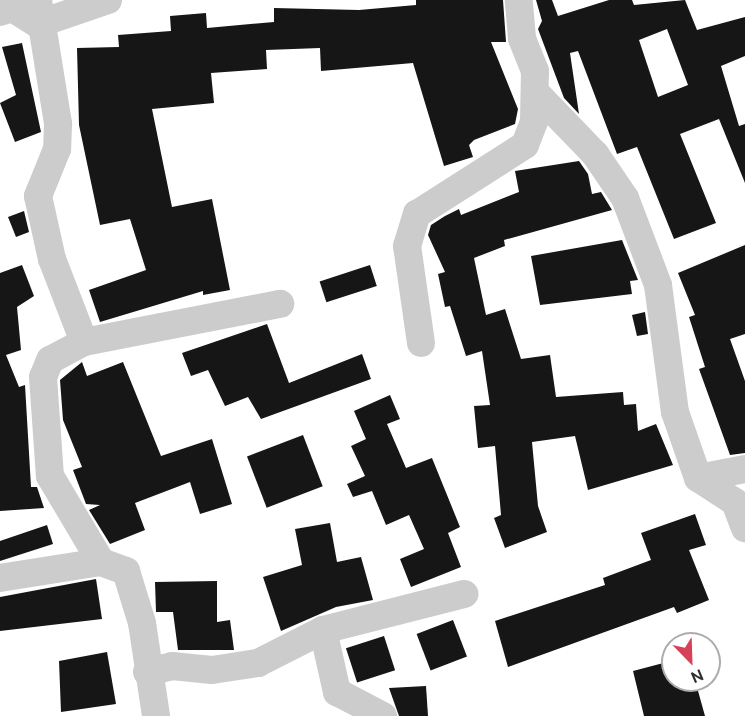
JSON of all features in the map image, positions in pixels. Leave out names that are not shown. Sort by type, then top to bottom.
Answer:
[{"type":"street","points":[[0,12],[12,8],[38,12],[108,0]]},
{"type":"street","points":[[421,343],[407,246],[417,214],[525,145],[536,93],[519,0]]},
{"type":"street","points":[[38,12],[58,124],[57,149],[38,196],[52,259],[84,342]]},
{"type":"street","points":[[536,93],[595,154],[625,198],[646,244],[658,285],[675,412],[698,478],[735,502],[745,528]]},
{"type":"street","points":[[101,562],[50,476],[43,377],[50,360],[84,342],[280,304]]},
{"type":"street","points":[[698,478],[745,469]]},
{"type":"street","points":[[0,578],[101,562],[126,571],[142,622],[147,672],[156,716]]},
{"type":"street","points":[[147,672],[172,666],[212,669],[258,663],[323,630],[464,594]]},
{"type":"street","points":[[323,630],[337,692],[383,716]]},
{"type":"building","points":[[416,0],[503,0],[506,42],[491,42],[518,109],[515,124],[474,140],[469,145],[473,157],[444,166],[413,63],[321,71],[320,48],[266,50],[267,69],[211,73],[214,103],[152,109],[172,207],[212,199],[230,290],[203,295],[203,291],[100,322],[89,290],[146,270],[130,219],[100,225],[79,125],[77,48],[119,47],[118,35],[171,31],[170,16],[206,13],[207,28],[274,22],[274,8],[359,10],[416,5]]},
{"type":"building","points":[[536,0],[552,0],[558,16],[609,0],[632,0],[634,5],[685,0],[697,30],[745,17],[745,56],[721,66],[739,126],[745,124],[745,183],[719,119],[680,134],[716,223],[674,239],[637,147],[617,154],[578,51],[570,53],[579,114],[564,98],[538,29],[542,21]],"holes":[[[667,29],[688,85],[658,97],[639,40]]]},
{"type":"building","points":[[22,43],[41,132],[15,142],[0,103],[16,95],[2,47]]},
{"type":"building","points":[[579,161],[588,174],[592,194],[601,192],[612,210],[504,240],[505,246],[474,258],[486,315],[505,309],[521,359],[550,355],[556,397],[623,392],[624,405],[636,404],[638,431],[656,424],[673,465],[588,490],[575,436],[532,442],[538,506],[547,532],[505,548],[494,518],[501,515],[495,446],[478,448],[474,406],[490,405],[482,351],[466,356],[450,306],[445,307],[438,274],[445,272],[428,235],[431,225],[459,209],[461,215],[519,192],[515,171]]},
{"type":"building","points":[[24,211],[29,232],[16,237],[8,217]]},
{"type":"building","points":[[622,240],[638,280],[630,281],[632,294],[540,305],[531,256]]},
{"type":"building","points":[[745,245],[745,334],[730,339],[745,381],[745,453],[730,455],[699,369],[705,367],[689,317],[695,315],[678,273]]},
{"type":"building","points":[[22,265],[34,296],[17,307],[21,350],[6,355],[19,387],[25,385],[31,487],[37,487],[44,508],[0,511],[0,273]]},
{"type":"building","points":[[370,265],[377,286],[326,302],[320,281]]},
{"type":"building","points":[[645,312],[648,334],[637,336],[632,315]]},
{"type":"building","points":[[267,324],[289,383],[362,354],[371,379],[261,419],[248,397],[225,406],[208,370],[191,376],[182,353]]},
{"type":"building","points":[[82,362],[87,376],[123,362],[161,456],[212,439],[232,504],[200,514],[190,482],[135,503],[145,530],[110,544],[89,510],[100,505],[86,504],[73,470],[82,467],[63,420],[60,380]]},
{"type":"building","points":[[390,395],[400,419],[387,424],[406,468],[432,458],[460,527],[448,533],[461,567],[411,587],[400,559],[424,549],[409,515],[386,525],[372,491],[353,497],[347,484],[365,476],[351,446],[366,439],[354,411]]},
{"type":"building","points":[[303,435],[323,486],[267,508],[247,457]]},
{"type":"building","points":[[695,514],[706,545],[689,550],[709,600],[677,613],[674,607],[508,667],[495,621],[605,585],[603,578],[651,560],[641,533]]},
{"type":"building","points":[[330,523],[337,562],[361,557],[373,600],[336,607],[281,631],[263,577],[302,565],[295,529]]},
{"type":"building","points":[[47,525],[53,544],[0,561],[0,541]]},
{"type":"building","points":[[96,579],[102,619],[0,631],[0,597]]},
{"type":"building","points":[[217,581],[217,622],[230,620],[234,650],[178,650],[173,612],[156,612],[155,582]]},
{"type":"building","points":[[453,620],[467,656],[431,670],[417,634]]},
{"type":"building","points":[[384,636],[395,670],[357,683],[346,648]]},
{"type":"building","points":[[107,652],[116,704],[61,712],[59,661]]},
{"type":"building","points":[[661,664],[661,692],[698,692],[705,716],[644,716],[633,671]]},
{"type":"building","points":[[426,686],[428,716],[399,716],[389,688]]}]
